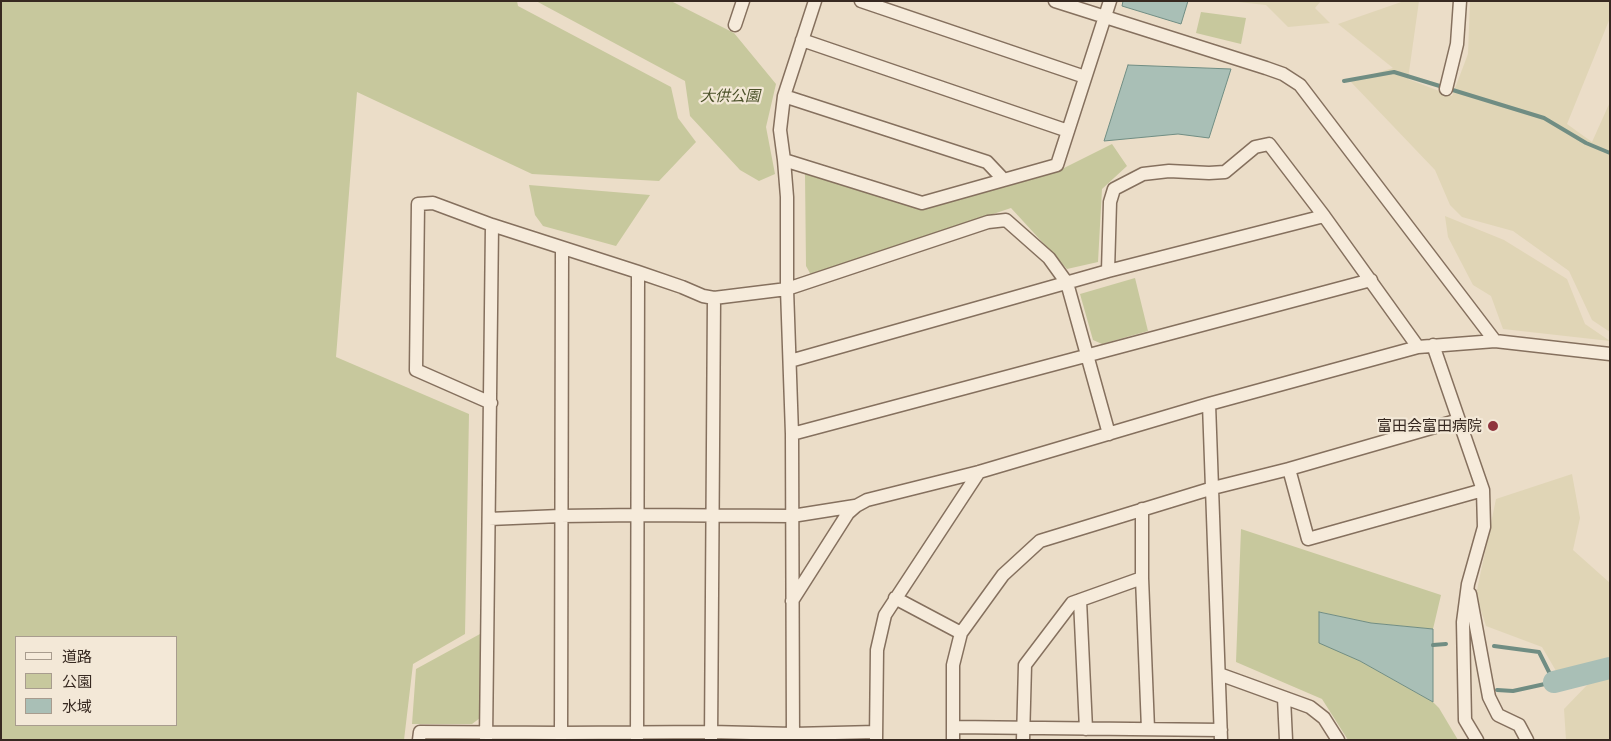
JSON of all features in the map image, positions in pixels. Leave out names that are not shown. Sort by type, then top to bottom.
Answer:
[{"type":"street","points":[[735,26],[743,1]]},
{"type":"street","points":[[793,737],[792,434],[787,289],[787,197],[780,130],[784,96],[816,1]]},
{"type":"street","points":[[861,1],[1085,77]]},
{"type":"street","points":[[1055,1],[1266,68],[1283,74],[1300,85],[1495,340]]},
{"type":"street","points":[[784,160],[922,203],[1057,165],[1110,1]]},
{"type":"street","points":[[1446,89],[1457,44],[1460,1]]},
{"type":"street","points":[[802,40],[1068,131]]},
{"type":"street","points":[[784,96],[987,162],[1004,180]]},
{"type":"street","points":[[1108,271],[1110,202],[1114,189],[1143,174],[1169,171],[1225,172],[1255,146],[1269,144],[1371,280],[1418,347]]},
{"type":"street","points":[[490,403],[416,370],[418,204],[433,203],[492,225],[638,272],[703,296],[714,298],[787,289],[988,222],[1006,220],[1049,258],[1067,284],[1109,434]]},
{"type":"street","points":[[790,360],[1108,271],[1324,216]]},
{"type":"street","points":[[486,736],[492,225]]},
{"type":"street","points":[[561,737],[562,248]]},
{"type":"street","points":[[637,736],[638,272]]},
{"type":"street","points":[[792,434],[1371,280]]},
{"type":"street","points":[[711,736],[714,298]]},
{"type":"street","points":[[792,601],[848,513],[867,500],[979,472],[1209,404],[1418,347],[1495,340],[1610,354]]},
{"type":"street","points":[[1433,345],[1483,490],[1484,527],[1468,584],[1462,622],[1465,720],[1477,740]]},
{"type":"street","points":[[1209,404],[1213,488],[1221,735],[1148,730],[1086,729],[1023,734],[954,733],[953,665],[960,632],[1002,575],[1040,541],[1213,488],[1459,420]]},
{"type":"street","points":[[1290,468],[1308,539],[1483,490]]},
{"type":"street","points":[[419,740],[420,732],[486,736],[561,737],[876,736],[877,650],[885,615],[979,472]]},
{"type":"street","points":[[489,519],[638,515],[792,516],[856,506]]},
{"type":"street","points":[[1142,509],[1142,578],[1148,730]]},
{"type":"street","points":[[1023,734],[1025,665],[1072,603],[1142,578]]},
{"type":"street","points":[[1468,584],[1489,696],[1498,715],[1519,726],[1527,740]]},
{"type":"street","points":[[895,598],[960,632]]},
{"type":"street","points":[[1080,600],[1086,729]]},
{"type":"street","points":[[1219,674],[1310,707],[1324,718],[1338,740]]},
{"type":"street","points":[[1284,698],[1286,740]]},
{"type":"shaded area","points":[[1229,1],[1321,1],[1315,8],[1330,23],[1288,27],[1266,5]]},
{"type":"shaded area","points":[[1404,1],[1419,1],[1408,79],[1452,96],[1468,54],[1470,1],[1610,1],[1610,18],[1567,124],[1592,142],[1610,102],[1610,332],[1592,320],[1569,271],[1513,231],[1462,217],[1450,205],[1435,170],[1350,81],[1393,68],[1338,24]]},
{"type":"shaded area","points":[[1445,216],[1504,240],[1567,279],[1585,324],[1610,341],[1503,329],[1491,296],[1473,285],[1448,237]]},
{"type":"shaded area","points":[[1572,474],[1580,518],[1573,550],[1610,583],[1610,667],[1559,676],[1542,647],[1486,626],[1476,595],[1496,499]]},
{"type":"shaded area","points":[[1610,677],[1610,740],[1566,740],[1564,709],[1590,682]]},
{"type":"green space","points":[[1,1],[517,1],[518,6],[671,87],[678,118],[696,142],[659,181],[532,174],[357,92],[336,357],[469,414],[465,634],[413,664],[404,740],[1,740]]},
{"type":"green space","name":"大供公園","points":[[536,1],[671,1],[734,33],[776,84],[766,127],[775,174],[759,181],[740,170],[690,116],[685,81]]},
{"type":"green space","points":[[1201,12],[1246,18],[1241,44],[1196,33]]},
{"type":"green space","points":[[1112,144],[1127,166],[1102,189],[1098,262],[1067,269],[1011,208],[811,275],[806,266],[805,174],[920,208],[1060,170]]},
{"type":"green space","points":[[529,185],[650,195],[616,246],[543,226],[535,215]]},
{"type":"green space","points":[[1135,278],[1148,331],[1102,344],[1093,340],[1080,294]]},
{"type":"green space","points":[[1241,529],[1441,595],[1433,629],[1370,623],[1320,612],[1319,642],[1360,661],[1433,702],[1439,708],[1458,740],[1348,740],[1322,699],[1236,662]]},
{"type":"green space","points":[[480,634],[480,718],[472,724],[412,724],[416,669]]},
{"type":"water","points":[[1123,1],[1188,1],[1181,24],[1122,6]]},
{"type":"water","points":[[1128,65],[1231,69],[1209,138],[1178,134],[1104,141]]},
{"type":"water","points":[[1319,612],[1371,623],[1433,629],[1433,702],[1360,661],[1319,643]]},
{"type":"waterway","points":[[1344,81],[1394,72],[1544,118],[1586,143],[1610,153]]},
{"type":"waterway","points":[[1433,645],[1446,644]]},
{"type":"waterway","points":[[1494,646],[1539,652],[1554,682],[1513,691],[1497,690]]},
{"type":"waterway","points":[[1554,682],[1610,668]]},
{"type":"place","name":"富田会富田病院","points":[[1493,426]]}]
